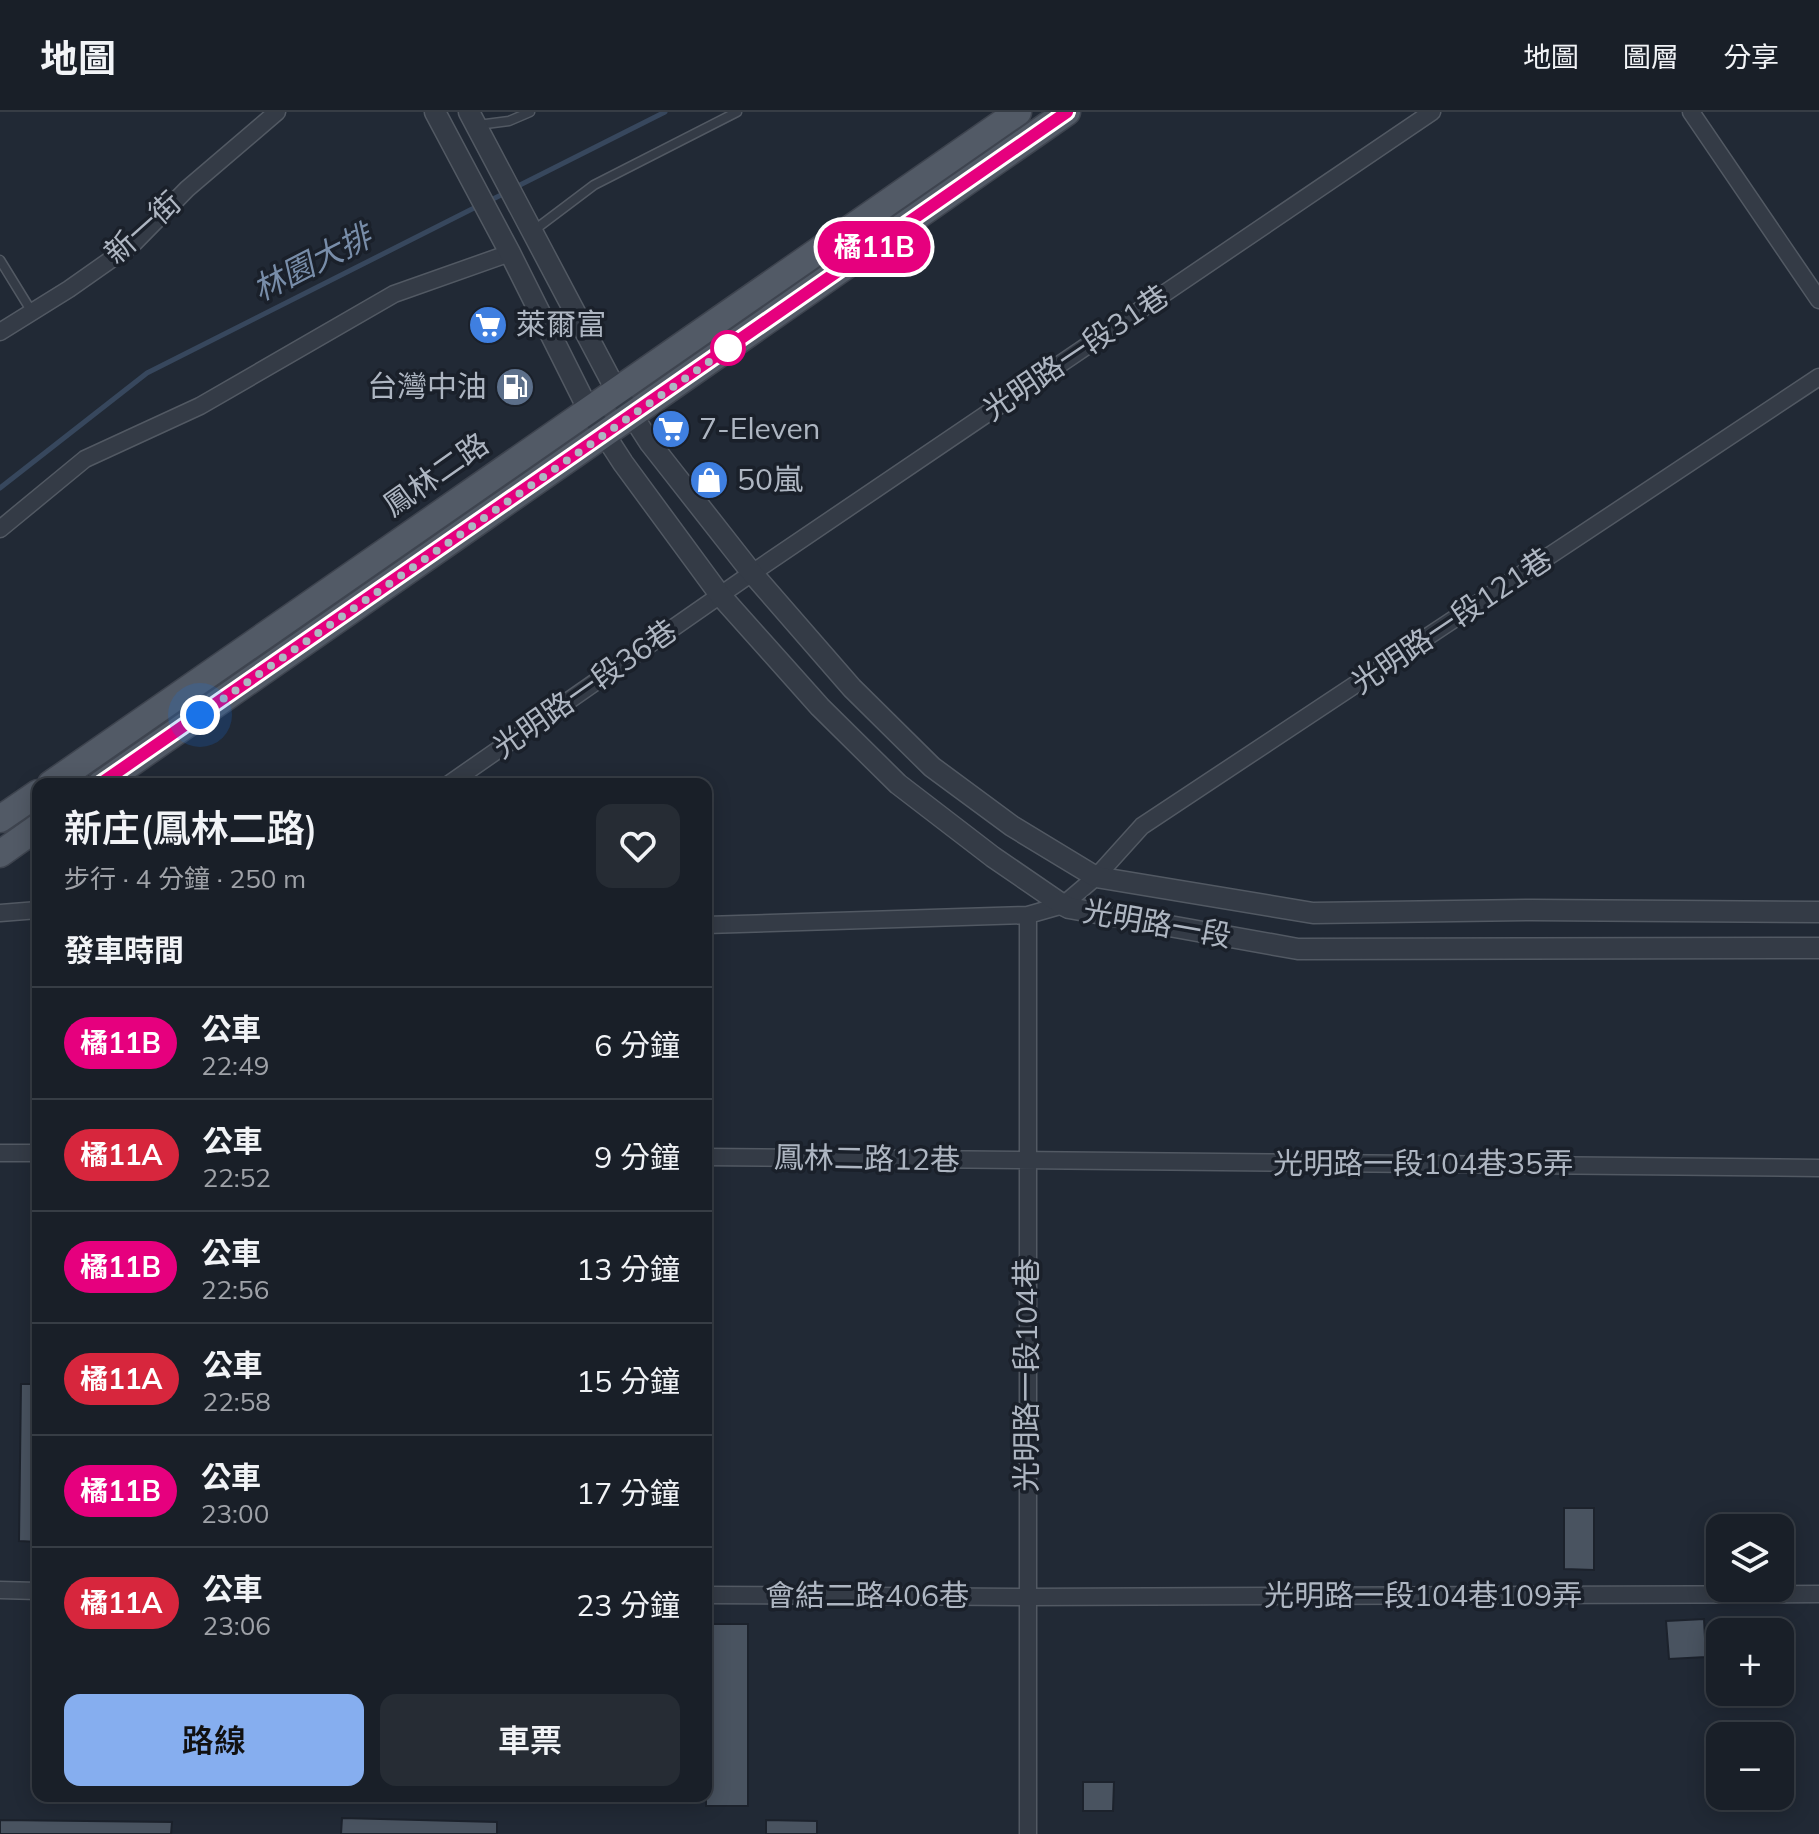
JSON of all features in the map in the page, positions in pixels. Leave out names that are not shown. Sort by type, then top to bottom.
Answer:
[{"type":"main road","name":"鳳林二路","points":[[60,778],[1018,112]]},
{"type":"main road","name":"鳳林二路","points":[[110,778],[1067,112]]},
{"type":"main road","points":[[0,819],[32,797]]},
{"type":"main road","points":[[0,854],[32,831]]},
{"type":"street","name":"光明路一段","points":[[435,112],[588,409],[623,463],[720,595],[820,707],[898,784],[993,857],[1063,905],[1298,949],[1819,948]]},
{"type":"street","name":"光明路一段31巷","points":[[720,595],[1432,112]]},
{"type":"street","points":[[1691,112],[1819,300]]},
{"type":"street","name":"新一街","points":[[0,332],[133,244],[187,189],[270,114]]},
{"type":"street","name":"光明路一段","points":[[476,124],[616,390],[650,443],[752,573],[852,688],[932,767],[1012,826],[1096,877],[1313,913],[1532,910],[1810,912]]},
{"type":"street","points":[[0,529],[85,459],[200,406],[394,294],[507,249]]},
{"type":"street","name":"光明路一段121巷","points":[[1063,905],[1096,877],[1142,826],[1819,377]]},
{"type":"street","name":"光明路一段36巷","points":[[458,778],[720,595]]},
{"type":"street","points":[[1810,912],[1819,899]]},
{"type":"street","points":[[712,925],[1028,915],[1063,905]]},
{"type":"street","points":[[0,913],[32,910]]},
{"type":"street","name":"光明路一段104巷","points":[[1028,915],[1028,1834]]},
{"type":"street","points":[[0,1153],[32,1153]]},
{"type":"street","name":"鳳林二路12巷","points":[[712,1157],[1028,1161]]},
{"type":"street","name":"光明路一段104巷35弄","points":[[1028,1161],[1819,1168]]},
{"type":"street","points":[[0,1590],[32,1591]]},
{"type":"street","name":"光明路一段104巷109弄","points":[[1027,1597],[1819,1594]]},
{"type":"street","name":"會結二路406巷","points":[[712,1595],[1027,1597]]},
{"type":"lane","points":[[476,124],[509,121],[530,112]]},
{"type":"lane","points":[[532,231],[594,185],[737,112]]},
{"type":"lane","points":[[0,260],[32,312]]},
{"type":"building","points":[[21,1384],[32,1384],[32,1542],[19,1541]]},
{"type":"building","points":[[1564,1508],[1594,1508],[1594,1570],[1564,1569]]},
{"type":"building","points":[[1704,1619],[1706,1657],[1669,1659],[1666,1621]]},
{"type":"building","points":[[712,1624],[748,1624],[748,1806],[706,1806],[706,1802],[712,1802]]},
{"type":"building","points":[[1083,1782],[1114,1782],[1113,1811],[1083,1811]]},
{"type":"building","points":[[342,1818],[497,1822],[497,1834],[341,1834]]},
{"type":"building","points":[[0,1820],[172,1822],[171,1834],[0,1834]]},
{"type":"building","points":[[766,1820],[817,1821],[817,1834],[766,1834]]},
{"type":"waterway","name":"林園大排","points":[[516,187],[665,112]]},
{"type":"waterway","name":"林園大排","points":[[487,202],[507,192]]},
{"type":"waterway","name":"林園大排","points":[[0,488],[147,373],[478,206]]},
{"type":"bus line","name":"橘11B","points":[[109,778],[1067,112]]},
{"type":"place","name":"萊爾富","points":[[488,325]]},
{"type":"place","name":"台灣中油","points":[[515,387]]},
{"type":"place","name":"7-Eleven","points":[[671,429]]},
{"type":"place","name":"50嵐","points":[[709,480]]},
{"type":"route","points":[[200,715],[732,346],[728,348]]}]
